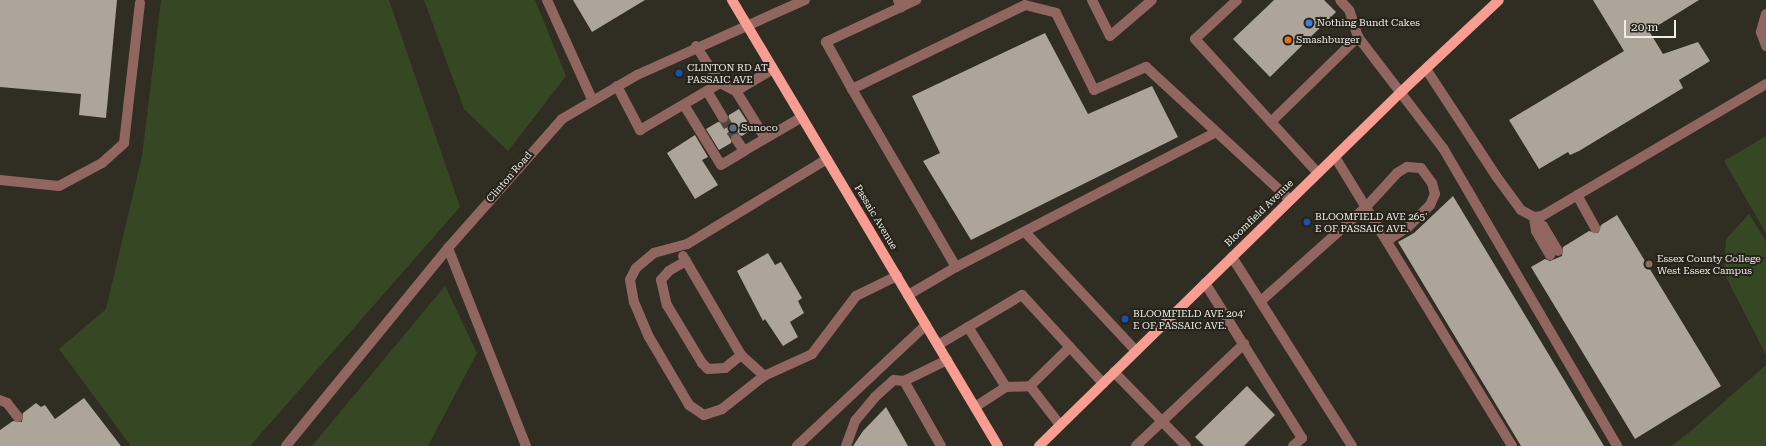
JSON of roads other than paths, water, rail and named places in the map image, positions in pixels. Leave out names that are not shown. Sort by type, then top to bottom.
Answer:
[{"type":"main road","name":"Passaic Avenue","points":[[732,0],[998,446]]},
{"type":"main road","name":"Bloomfield Avenue","points":[[1039,446],[1401,92],[1499,0]]},
{"type":"street","points":[[547,0],[592,99]]},
{"type":"street","name":"Clinton Road","points":[[286,446],[448,248],[557,125],[592,99],[696,46],[805,0]]},
{"type":"street","points":[[916,0],[900,3],[826,42],[852,90],[956,267]]},
{"type":"street","points":[[1092,0],[1110,36],[1152,0]]},
{"type":"street","points":[[1237,0],[1196,39],[1318,173]]},
{"type":"street","points":[[1340,0],[1349,10],[1358,37],[1443,148],[1617,446]]},
{"type":"street","points":[[852,90],[1023,2],[1056,13],[1094,90],[1146,67],[1290,200]]},
{"type":"street","points":[[0,180],[59,186],[102,163],[124,143],[140,3]]},
{"type":"street","points":[[1766,14],[1760,32],[1766,46]]},
{"type":"street","points":[[1271,122],[1358,37]]},
{"type":"street","points":[[696,46],[720,83],[736,91],[765,138]]},
{"type":"street","points":[[736,91],[772,69]]},
{"type":"street","points":[[1426,69],[1496,176],[1521,210],[1543,226],[1554,253]]},
{"type":"street","points":[[617,86],[640,130],[720,83]]},
{"type":"street","points":[[1535,220],[1766,84]]},
{"type":"street","points":[[707,92],[723,118]]},
{"type":"street","points":[[684,105],[721,165],[802,117]]},
{"type":"street","points":[[908,295],[956,267],[1216,132]]},
{"type":"street","points":[[736,139],[744,151]]},
{"type":"street","points":[[1335,157],[1388,240],[1512,446]]},
{"type":"street","points":[[827,159],[679,249],[654,253],[636,268],[630,280],[639,316],[689,405],[704,415],[722,410],[764,376],[812,354],[856,296],[897,276]]},
{"type":"street","points":[[1262,300],[1366,207],[1397,173],[1407,167],[1421,168],[1428,176],[1435,194],[1430,205],[1408,227],[1388,240]]},
{"type":"street","points":[[1576,195],[1595,228]]},
{"type":"street","points":[[1025,232],[1136,351]]},
{"type":"street","points":[[448,248],[526,446]]},
{"type":"street","points":[[679,249],[741,355],[764,376]]},
{"type":"street","points":[[1232,257],[1262,300],[1347,444]]},
{"type":"street","points":[[686,261],[669,271],[661,280],[667,306],[708,369],[725,368],[741,355]]},
{"type":"street","points":[[1205,283],[1302,438],[1293,446]]},
{"type":"street","points":[[938,345],[1022,295],[1103,383]]},
{"type":"street","points":[[797,446],[926,325]]},
{"type":"street","points":[[968,327],[1006,387]]},
{"type":"street","points":[[1136,446],[1244,344]]},
{"type":"street","points":[[975,407],[1006,387],[1030,386],[1070,347]]},
{"type":"street","points":[[846,446],[855,421],[875,396],[894,380],[904,381],[946,360]]},
{"type":"street","points":[[1114,372],[1186,446]]},
{"type":"street","points":[[904,381],[941,446]]},
{"type":"street","points":[[1030,386],[1060,425]]},
{"type":"street","points":[[0,400],[7,404],[18,417]]},
{"type":"tunnel","points":[[723,118],[736,139]]},
{"type":"place","name":"Nothing Bundt Cakes","points":[[1309,23]]},
{"type":"place","name":"Smashburger","points":[[1288,40]]},
{"type":"place","name":"CLINTON RD AT PASSAIC AVE","points":[[679,73]]},
{"type":"place","name":"Sunoco","points":[[733,128]]},
{"type":"place","name":"BLOOMFIELD AVE 265' E OF PASSAIC AVE.","points":[[1307,222]]},
{"type":"place","name":"Essex County College West Essex Campus","points":[[1649,264]]},
{"type":"place","name":"BLOOMFIELD AVE 204' E OF PASSAIC AVE.","points":[[1125,319]]}]
